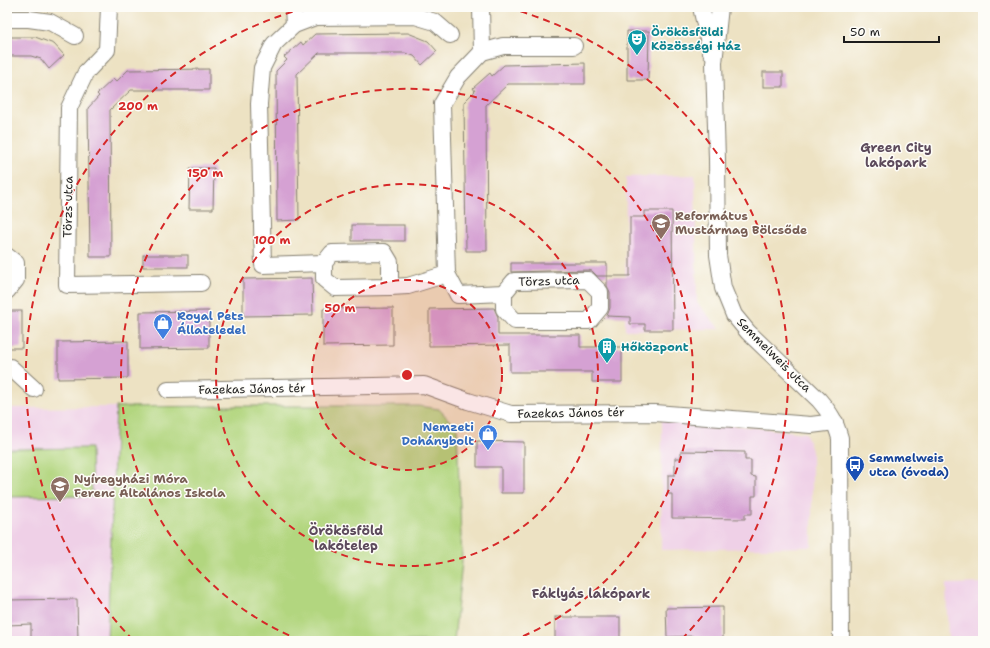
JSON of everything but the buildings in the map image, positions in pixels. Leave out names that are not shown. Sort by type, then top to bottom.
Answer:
[{"type":"street","name":"Törzs utca","points":[[109,7],[107,50],[86,72],[69,108],[67,285],[201,283]]},
{"type":"street","points":[[293,7],[294,25]]},
{"type":"street","points":[[481,7],[482,52]]},
{"type":"street","name":"Semmelweis utca","points":[[701,7],[714,63]]},
{"type":"street","name":"Semmelweis utca","points":[[720,7],[714,63],[718,255],[723,288],[734,315],[748,332],[819,400],[828,410],[835,422],[840,438],[841,641]]},
{"type":"street","points":[[324,262],[263,265],[258,104],[262,68],[274,44],[294,25],[315,17],[415,16],[435,22],[450,36]]},
{"type":"street","points":[[7,19],[29,19],[50,22],[75,36]]},
{"type":"street","name":"Törzs utca","points":[[504,293],[504,309],[515,321],[589,321],[600,308],[600,292],[588,280],[514,281],[504,293],[458,295],[447,274],[442,104],[458,77],[482,52],[502,46],[574,46]]},
{"type":"street","points":[[390,287],[390,262],[384,252],[332,252],[324,262],[324,279],[335,288],[390,287],[408,286],[447,274]]},
{"type":"street","points":[[7,256],[16,263],[16,280],[7,291]]},
{"type":"street","points":[[7,367],[10,367],[34,388]]},
{"type":"street","name":"Fazekas János tér","points":[[168,390],[424,385],[468,402],[511,414],[655,413],[811,425],[835,422]]},
{"type":"shaded area","name":"Református Mustármag Bölcsőde","points":[[695,175],[697,303],[720,329],[625,330],[626,177]]},
{"type":"shaded area","name":"Nyíregyházi Móra Ferenc Általános Iskola","points":[[116,407],[111,641],[7,641],[7,408]]},
{"type":"shaded area","points":[[662,418],[806,433],[812,451],[812,547],[661,550]]},
{"type":"shaded area","points":[[983,583],[983,641],[948,641],[946,584]]},
{"type":"green space","points":[[418,406],[439,409],[457,429],[462,562],[454,641],[107,641],[116,407]]},
{"type":"green space","points":[[91,448],[92,496],[7,497],[7,449]]},
{"type":"place","name":"Örökösföldi Közösségi Ház","points":[[637,56]]},
{"type":"place","name":"Református Mustármag Bölcsőde","points":[[661,240]]},
{"type":"place","name":"Royal Pets Állateledel","points":[[163,340]]},
{"type":"place","name":"Hőközpont","points":[[607,364]]},
{"type":"place","name":"Nemzeti Dohánybolt","points":[[488,451]]},
{"type":"place","name":"Semmelweis utca (óvoda)","points":[[855,482]]},
{"type":"place","name":"Nyíregyházi Móra Ferenc Általános Iskola","points":[[60,503]]},
{"type":"district","name":"Green City lakópark","points":[[896,154]]},
{"type":"district","name":"Örökösföld lakótelep","points":[[346,538]]},
{"type":"district","name":"Fáklyás lakópark","points":[[591,593]]}]
